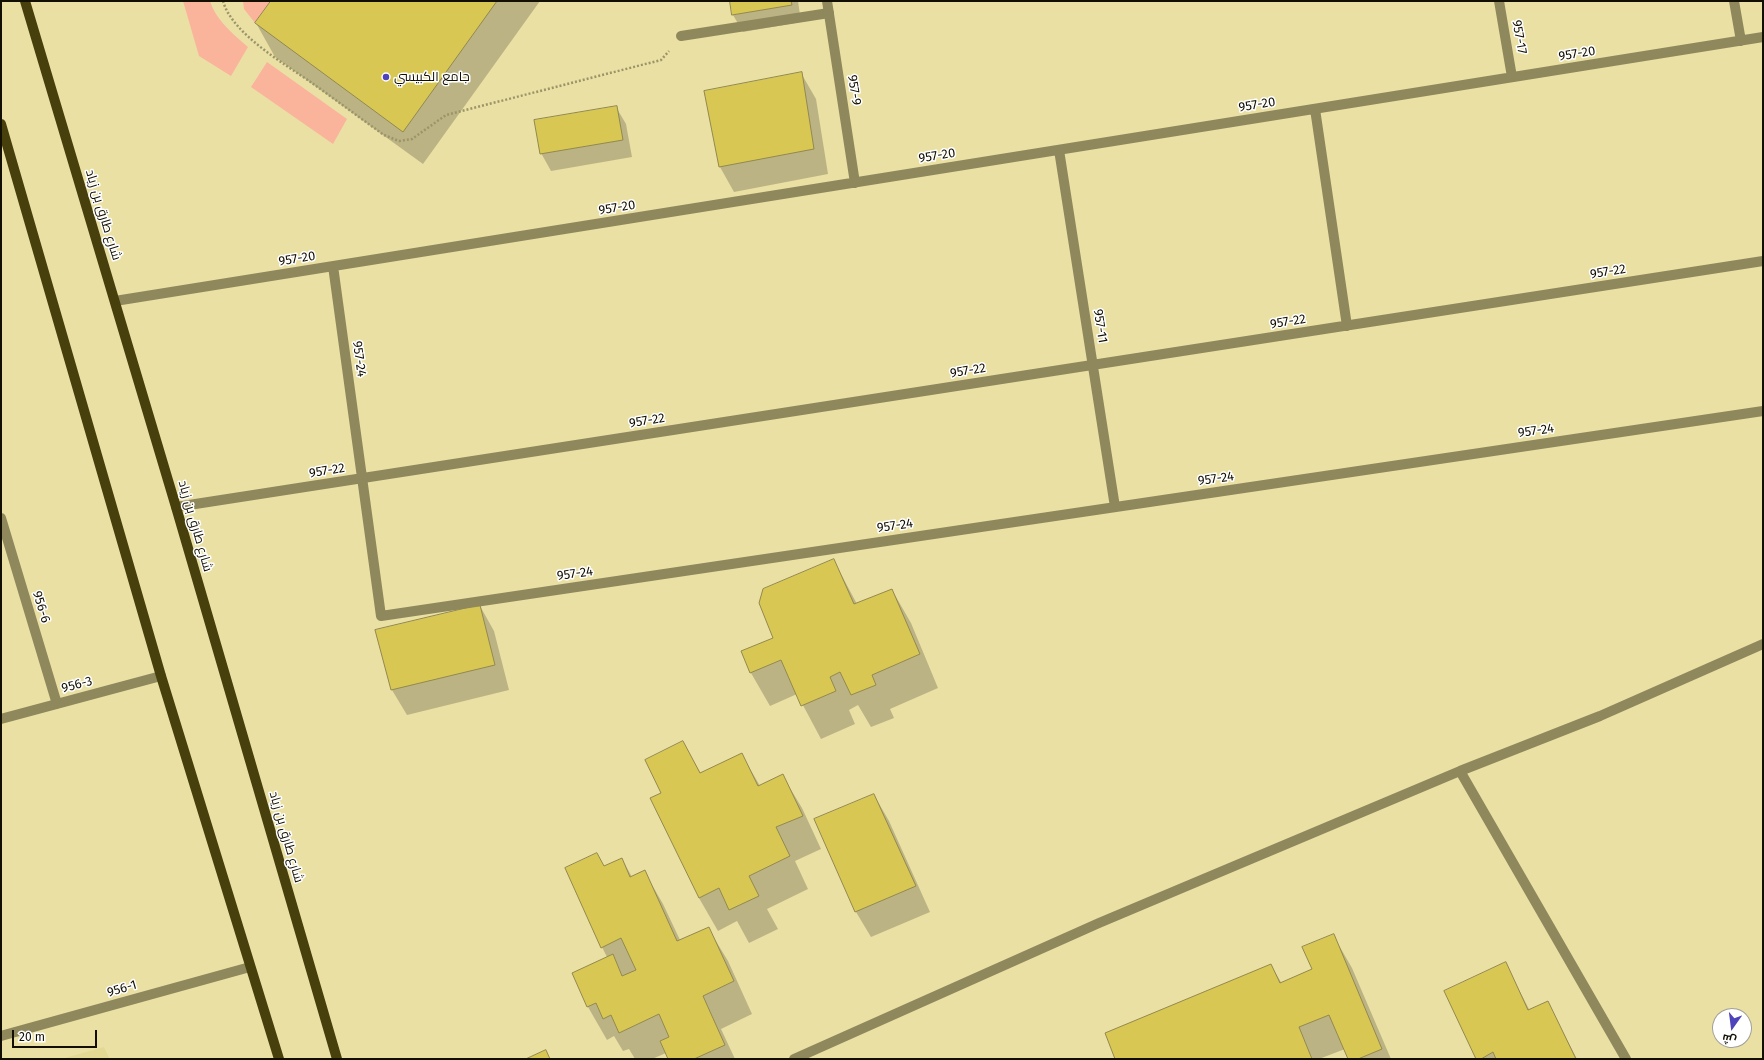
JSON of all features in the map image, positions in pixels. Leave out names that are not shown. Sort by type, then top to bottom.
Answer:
[{"type":"main road","name":"شارع طارق بن زياد","points":[[25,1],[176,507],[338,1059]]},
{"type":"main road","points":[[1,124],[160,676],[279,1059]]},
{"type":"street","name":"957-9","points":[[827,1],[855,183]]},
{"type":"street","name":"957-17","points":[[1499,1],[1512,77]]},
{"type":"street","points":[[1734,1],[1741,41]]},
{"type":"street","points":[[681,36],[829,14]]},
{"type":"street","name":"957-20","points":[[115,301],[1763,37]]},
{"type":"street","points":[[1315,109],[1347,326]]},
{"type":"street","name":"957-11","points":[[1059,150],[1115,507]]},
{"type":"street","name":"957-22","points":[[176,507],[1763,261]]},
{"type":"street","name":"957-24","points":[[333,266],[381,616],[1763,411]]},
{"type":"street","name":"956-6","points":[[1,518],[57,704]]},
{"type":"street","points":[[794,1059],[1099,923],[1460,771],[1600,716],[1763,644]]},
{"type":"street","name":"956-3","points":[[1,719],[160,676]]},
{"type":"street","points":[[1460,771],[1626,1059]]},
{"type":"street","name":"956-1","points":[[1,1036],[250,967]]},
{"type":"path","points":[[223,1],[235,23],[254,42],[384,135],[399,141],[412,139],[446,115],[661,60],[681,36]]},
{"type":"shaded area","points":[[183,1],[210,1],[216,14],[231,32],[248,47],[231,76],[199,56]]},
{"type":"shaded area","points":[[243,1],[271,1],[255,23],[244,9]]},
{"type":"shaded area","points":[[267,62],[347,119],[333,144],[251,87]]},
{"type":"shaded area","points":[[104,1047],[110,1059],[61,1059]]},
{"type":"building","name":"جامع الكبيسي","points":[[271,1],[497,1],[403,132],[255,23]]},
{"type":"building","points":[[730,1],[791,1],[792,5],[732,15]]},
{"type":"building","points":[[802,72],[814,149],[719,167],[704,91]]},
{"type":"building","points":[[617,106],[623,140],[540,154],[534,120]]},
{"type":"building","points":[[834,559],[854,604],[892,589],[920,654],[872,675],[876,685],[851,695],[840,672],[830,677],[836,691],[801,706],[781,660],[750,673],[741,651],[773,638],[759,603],[763,589]]},
{"type":"building","points":[[480,605],[495,665],[391,690],[375,630]]},
{"type":"building","points":[[683,741],[700,773],[742,753],[758,786],[783,774],[803,816],[776,827],[790,856],[749,876],[759,896],[729,910],[719,888],[699,898],[650,798],[661,793],[645,760]]},
{"type":"building","points":[[874,794],[916,886],[855,912],[814,819]]},
{"type":"building","points":[[597,853],[604,866],[622,858],[630,877],[645,870],[677,941],[709,927],[734,981],[703,996],[725,1045],[694,1059],[668,1059],[660,1041],[669,1037],[659,1014],[619,1033],[611,1015],[603,1019],[596,1003],[587,1007],[572,973],[613,954],[622,976],[636,970],[621,938],[601,948],[565,868]]},
{"type":"building","points":[[1334,934],[1382,1049],[1358,1059],[1348,1059],[1329,1015],[1299,1027],[1312,1059],[1115,1059],[1105,1033],[1271,964],[1280,983],[1312,969],[1302,947]]},
{"type":"building","points":[[1506,962],[1528,1010],[1548,1001],[1576,1059],[1496,1059],[1493,1052],[1481,1059],[1476,1059],[1444,991]]},
{"type":"building","points":[[546,1050],[550,1059],[526,1059]]},
{"type":"place","name":"جامع الكبيسي","points":[[386,77]]}]
